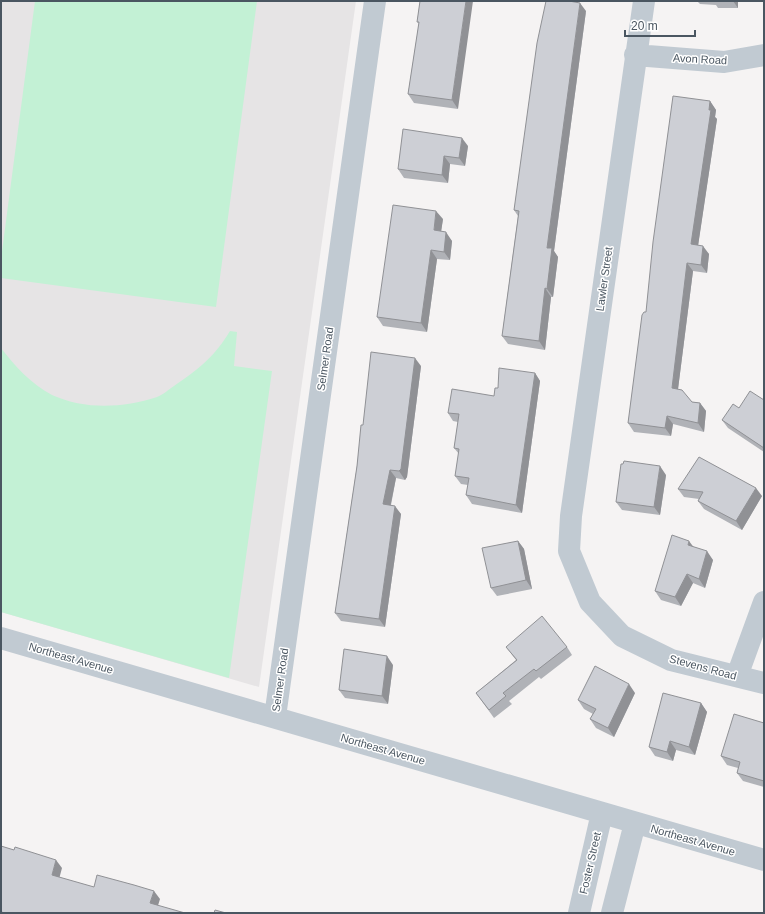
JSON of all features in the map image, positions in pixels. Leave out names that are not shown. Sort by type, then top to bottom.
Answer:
[{"type":"street","name":"Selmer Road","points":[[275,717],[375,1]]},
{"type":"street","name":"Lawler Street","points":[[571,557],[569,551],[571,516],[635,55],[644,1]]},
{"type":"street","name":"Avon Road","points":[[635,55],[724,62],[764,55]]},
{"type":"street","name":"Stevens Road","points":[[571,557],[590,602],[622,636],[671,660],[764,684]]},
{"type":"street","points":[[737,676],[764,602]]},
{"type":"street","name":"Northeast Avenue","points":[[1,638],[764,860]]},
{"type":"street","name":"Foster Street","points":[[579,913],[602,813]]},
{"type":"street","points":[[612,913],[635,823]]},
{"type":"shaded area","points":[[1,1],[356,1],[259,687],[1,612]]},
{"type":"green space","points":[[35,1],[257,1],[216,307],[1,278],[1,259]]},
{"type":"green space","points":[[230,331],[237,332],[234,366],[272,371],[229,678],[1,612],[1,348],[37,386],[52,395],[65,400],[91,405],[118,405],[144,401],[164,393],[206,362]]},
{"type":"building","points":[[420,1],[466,1],[452,100],[408,94],[419,22],[417,22]]},
{"type":"building","points":[[546,1],[569,1],[580,3],[547,248],[552,248],[547,289],[545,288],[539,341],[502,336],[519,211],[514,210],[537,43]]},
{"type":"building","points":[[673,96],[710,101],[709,110],[711,110],[691,244],[703,246],[701,265],[687,263],[672,388],[682,390],[692,402],[700,403],[698,423],[667,416],[665,428],[628,423],[642,315],[646,312],[653,242]]},
{"type":"building","points":[[403,129],[462,138],[459,158],[444,156],[442,175],[398,169]]},
{"type":"building","points":[[393,205],[436,211],[434,230],[446,232],[444,252],[431,250],[421,323],[377,317]]},
{"type":"building","points":[[371,352],[415,358],[401,469],[399,471],[390,470],[383,504],[395,506],[379,619],[335,613],[357,466],[361,425],[363,425]]},
{"type":"building","points":[[499,368],[535,373],[516,505],[466,495],[469,478],[455,476],[459,449],[454,448],[459,414],[448,413],[452,389],[494,396],[495,388],[498,388]]},
{"type":"building","points":[[750,391],[764,400],[764,448],[722,420],[733,404],[739,408]]},
{"type":"building","points":[[699,457],[756,488],[736,521],[698,501],[703,492],[678,489]]},
{"type":"building","points":[[624,461],[660,466],[654,507],[616,502],[621,464],[623,464]]},
{"type":"building","points":[[672,535],[689,541],[688,545],[707,551],[699,579],[687,574],[675,597],[655,591]]},
{"type":"building","points":[[518,541],[526,580],[491,588],[482,548]]},
{"type":"building","points":[[542,616],[567,647],[536,671],[534,669],[503,693],[506,696],[489,710],[476,693],[517,660],[506,647]]},
{"type":"building","points":[[344,649],[387,656],[382,696],[339,690]]},
{"type":"building","points":[[595,666],[629,684],[608,728],[590,719],[596,709],[578,700]]},
{"type":"building","points":[[663,693],[701,703],[689,747],[670,741],[667,752],[649,747]]},
{"type":"building","points":[[734,714],[764,723],[764,781],[737,773],[740,762],[721,756]]},
{"type":"building","points":[[1,846],[14,850],[15,847],[56,860],[52,875],[94,887],[97,875],[154,891],[150,903],[185,913],[1,912]]},
{"type":"building","points":[[215,910],[226,913],[214,913]]}]
